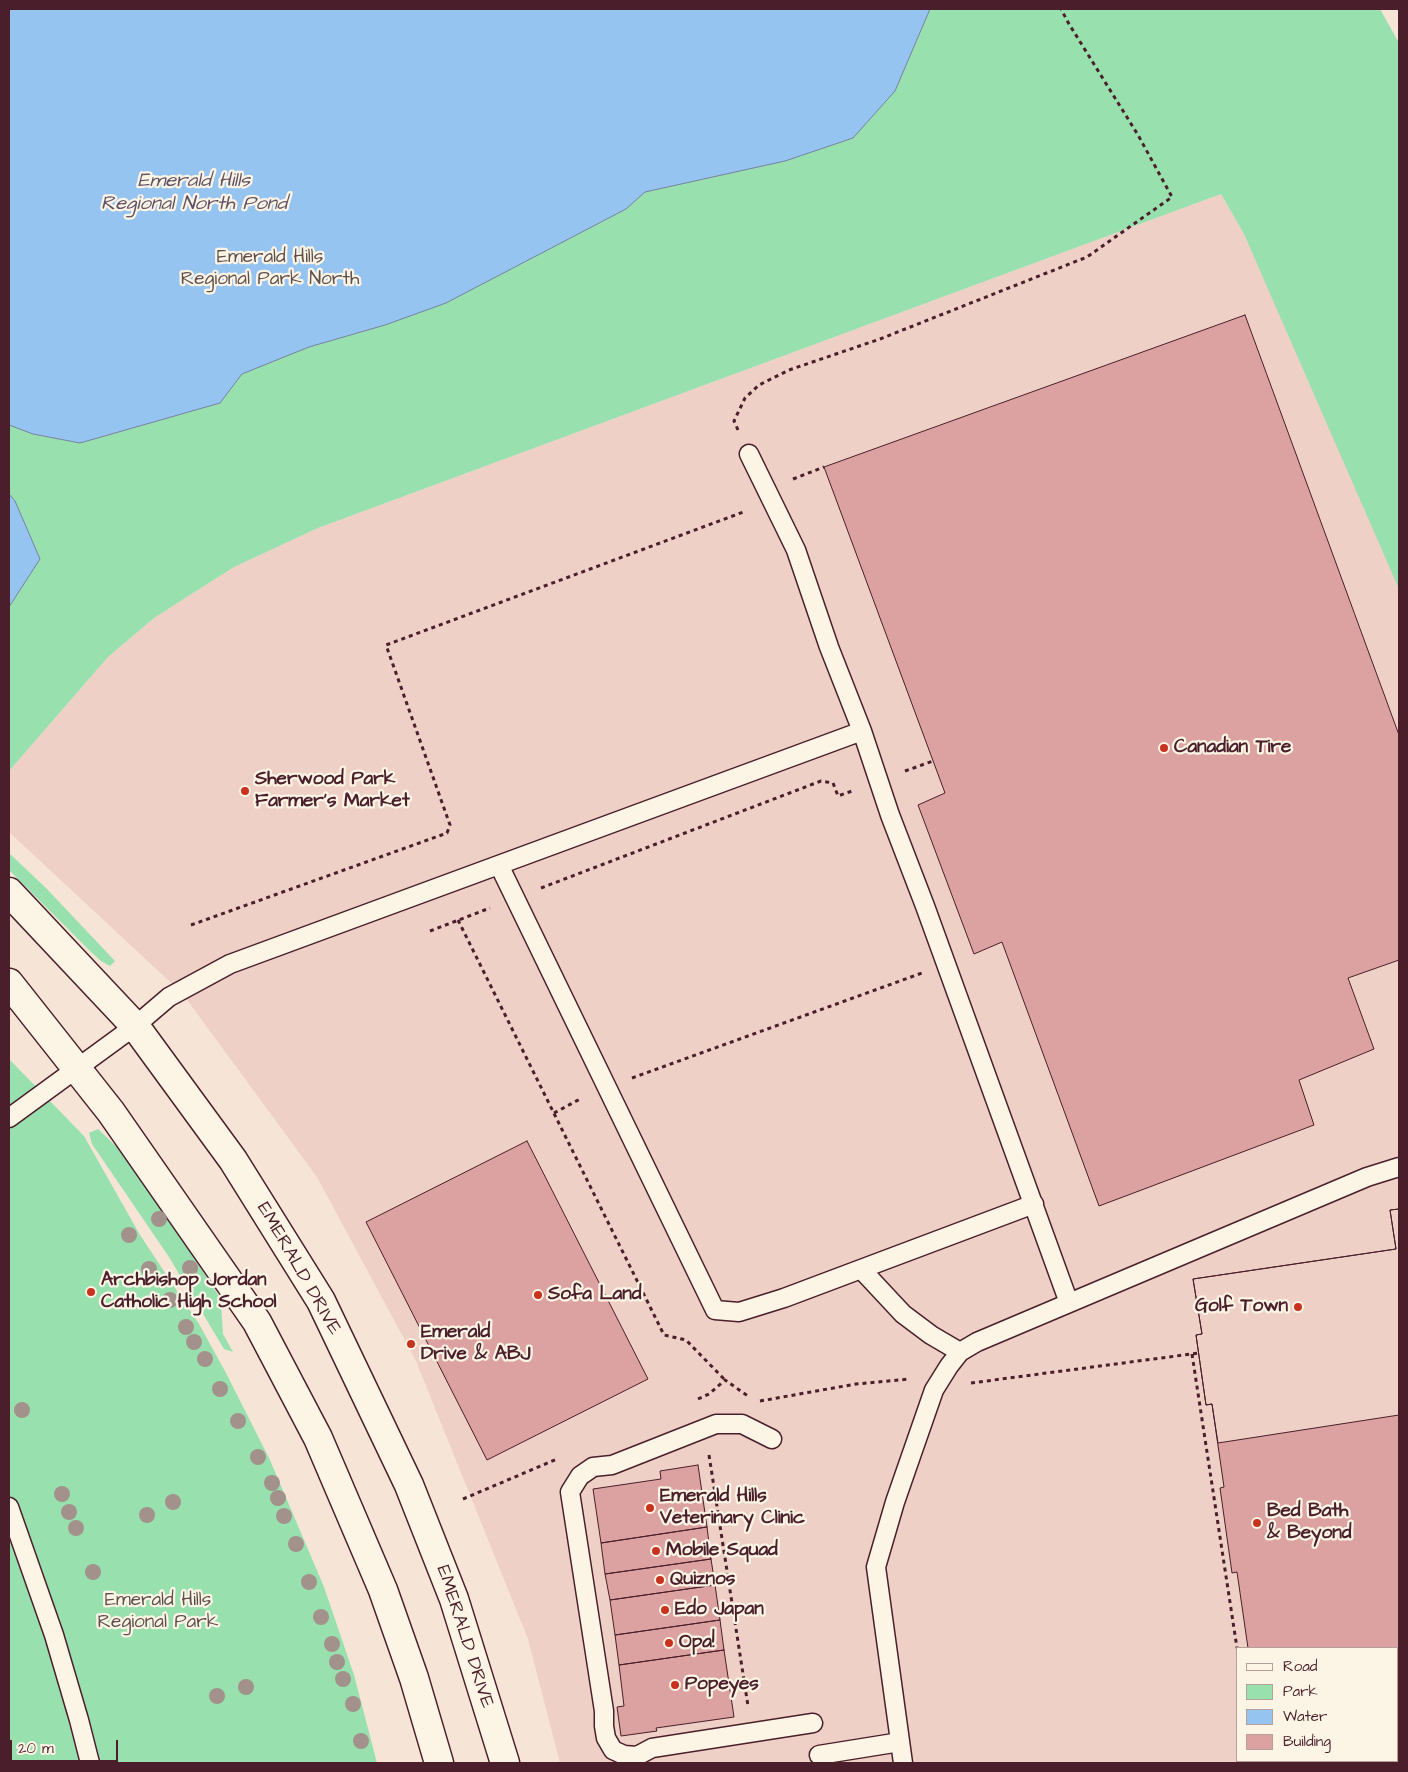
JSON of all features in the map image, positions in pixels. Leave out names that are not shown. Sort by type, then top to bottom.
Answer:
[{"type":"street","name":"EMERALD DRIVE","points":[[9,892],[135,1026],[232,1160],[321,1301],[409,1485],[434,1546],[454,1599],[504,1763]]},
{"type":"street","points":[[9,983],[111,1112],[257,1322],[318,1438],[383,1590],[414,1678],[439,1763]]},
{"type":"lane","points":[[749,454],[796,550],[829,648],[862,731],[878,781],[1069,1303]]},
{"type":"lane","points":[[9,1118],[135,1026],[169,997],[230,964],[862,731]]},
{"type":"lane","points":[[499,865],[715,1310],[739,1312],[784,1298],[1034,1204]]},
{"type":"lane","points":[[903,1763],[876,1567],[894,1502],[934,1390],[960,1352],[977,1342],[1069,1303],[1367,1178],[1399,1167]]},
{"type":"lane","points":[[861,1269],[903,1314],[931,1335],[960,1352]]},
{"type":"lane","points":[[772,1439],[742,1424],[716,1424],[612,1466],[593,1467],[580,1476],[570,1492],[604,1711],[604,1726],[606,1738],[613,1750],[624,1755],[637,1756],[652,1748],[813,1723]]},
{"type":"lane","points":[[9,1507],[54,1634],[90,1763]]},
{"type":"lane","points":[[819,1755],[900,1742]]},
{"type":"path","points":[[749,454],[734,421],[745,398],[759,385],[788,370],[880,339],[1087,257],[1172,197],[1138,135],[1061,9]]},
{"type":"path","points":[[190,925],[447,833],[450,825],[386,645],[743,513],[791,480],[824,467]]},
{"type":"path","points":[[430,930],[821,781],[833,783],[838,796],[933,761]]},
{"type":"path","points":[[458,920],[664,1335],[686,1340],[725,1380],[751,1398]]},
{"type":"path","points":[[554,1113],[589,1094],[946,964]]},
{"type":"path","points":[[756,1402],[856,1384],[906,1378],[971,1383],[1199,1353]]},
{"type":"path","points":[[1192,1354],[1237,1647]]},
{"type":"path","points":[[695,1400],[709,1394],[725,1380]]},
{"type":"path","points":[[742,1424],[741,1404],[745,1394]]},
{"type":"path","points":[[708,1447],[752,1732]]},
{"type":"path","points":[[463,1499],[563,1457]]},
{"type":"shaded area","points":[[1221,194],[1244,234],[1399,577],[1399,1763],[560,1763],[528,1639],[416,1361],[317,1177],[182,993],[9,832],[9,771],[108,657],[154,618],[234,567],[318,528]]},
{"type":"green space","name":"Emerald Hills Regional Park North","points":[[9,9],[1380,9],[1399,43],[1399,589],[1244,234],[1221,194],[318,528],[234,567],[154,618],[108,657],[9,771]]},
{"type":"green space","points":[[9,853],[46,888],[115,961],[110,966],[90,951],[9,870]]},
{"type":"green space","name":"Emerald Hills Regional Park","points":[[9,1059],[84,1136],[140,1235],[199,1324],[226,1373],[270,1460],[324,1587],[354,1675],[377,1763],[9,1763]]},
{"type":"green space","points":[[98,1129],[120,1150],[161,1207],[217,1293],[221,1303],[223,1334],[233,1352],[224,1349],[169,1257],[92,1144],[89,1133]]},
{"type":"water","name":"Emerald Hills Regional North Pond","points":[[9,9],[930,9],[895,91],[853,138],[785,161],[645,192],[626,209],[446,303],[385,325],[309,347],[242,374],[220,403],[80,443],[33,434],[9,425]]},
{"type":"water","points":[[9,494],[15,501],[40,559],[9,607]]},
{"type":"building","name":"Canadian Tire","points":[[1245,315],[1399,735],[1399,960],[1348,978],[1374,1049],[1299,1080],[1314,1125],[1099,1206],[1002,942],[974,954],[918,805],[945,793],[824,467]]},
{"type":"building","points":[[527,1141],[648,1379],[487,1460],[366,1222]]},
{"type":"building","points":[[1399,1209],[1399,1763],[1285,1763],[1398,1762],[1398,1647],[1248,1647],[1237,1572],[1232,1573],[1220,1488],[1224,1487],[1212,1404],[1206,1405],[1196,1335],[1202,1334],[1193,1279],[1396,1249],[1390,1210]]},
{"type":"building","name":"Golf Town","points":[[1399,1209],[1399,1415],[1218,1443],[1212,1404],[1206,1405],[1196,1335],[1202,1334],[1193,1279],[1396,1249],[1390,1210]]},
{"type":"building","name":"Emerald Hills Veterinary Clinic","points":[[698,1465],[707,1527],[601,1543],[593,1489],[661,1479],[660,1471]]},
{"type":"building","name":"Mobile Squad","points":[[707,1527],[711,1559],[605,1574],[601,1543]]},
{"type":"building","name":"Quiznos","points":[[711,1559],[715,1585],[610,1600],[605,1574]]},
{"type":"building","name":"Edo Japan","points":[[715,1585],[720,1620],[615,1635],[610,1600]]},
{"type":"building","name":"Opa!","points":[[720,1620],[724,1650],[619,1665],[615,1635]]},
{"type":"building","name":"Popeyes","points":[[724,1650],[734,1717],[656,1728],[657,1731],[621,1736],[617,1707],[624,1706],[619,1665]]},
{"type":"place","name":"Canadian Tire","points":[[1164,748]]},
{"type":"place","name":"Sherwood Park Farmer's Market","points":[[245,791]]},
{"type":"place","name":"Archbishop Jordan Catholic High School","points":[[91,1292]]},
{"type":"place","name":"Sofa Land","points":[[538,1295]]},
{"type":"place","name":"Golf Town","points":[[1298,1307]]},
{"type":"place","name":"Emerald Drive & ABJ","points":[[411,1344]]},
{"type":"place","name":"Emerald Hills Veterinary Clinic","points":[[650,1508]]},
{"type":"place","name":"Bed Bath & Beyond","points":[[1257,1523]]},
{"type":"place","name":"Mobile Squad","points":[[656,1551]]},
{"type":"place","name":"Quiznos","points":[[660,1580]]},
{"type":"place","name":"Edo Japan","points":[[665,1610]]},
{"type":"place","name":"Opa!","points":[[669,1643]]},
{"type":"place","name":"Popeyes","points":[[675,1685]]}]
